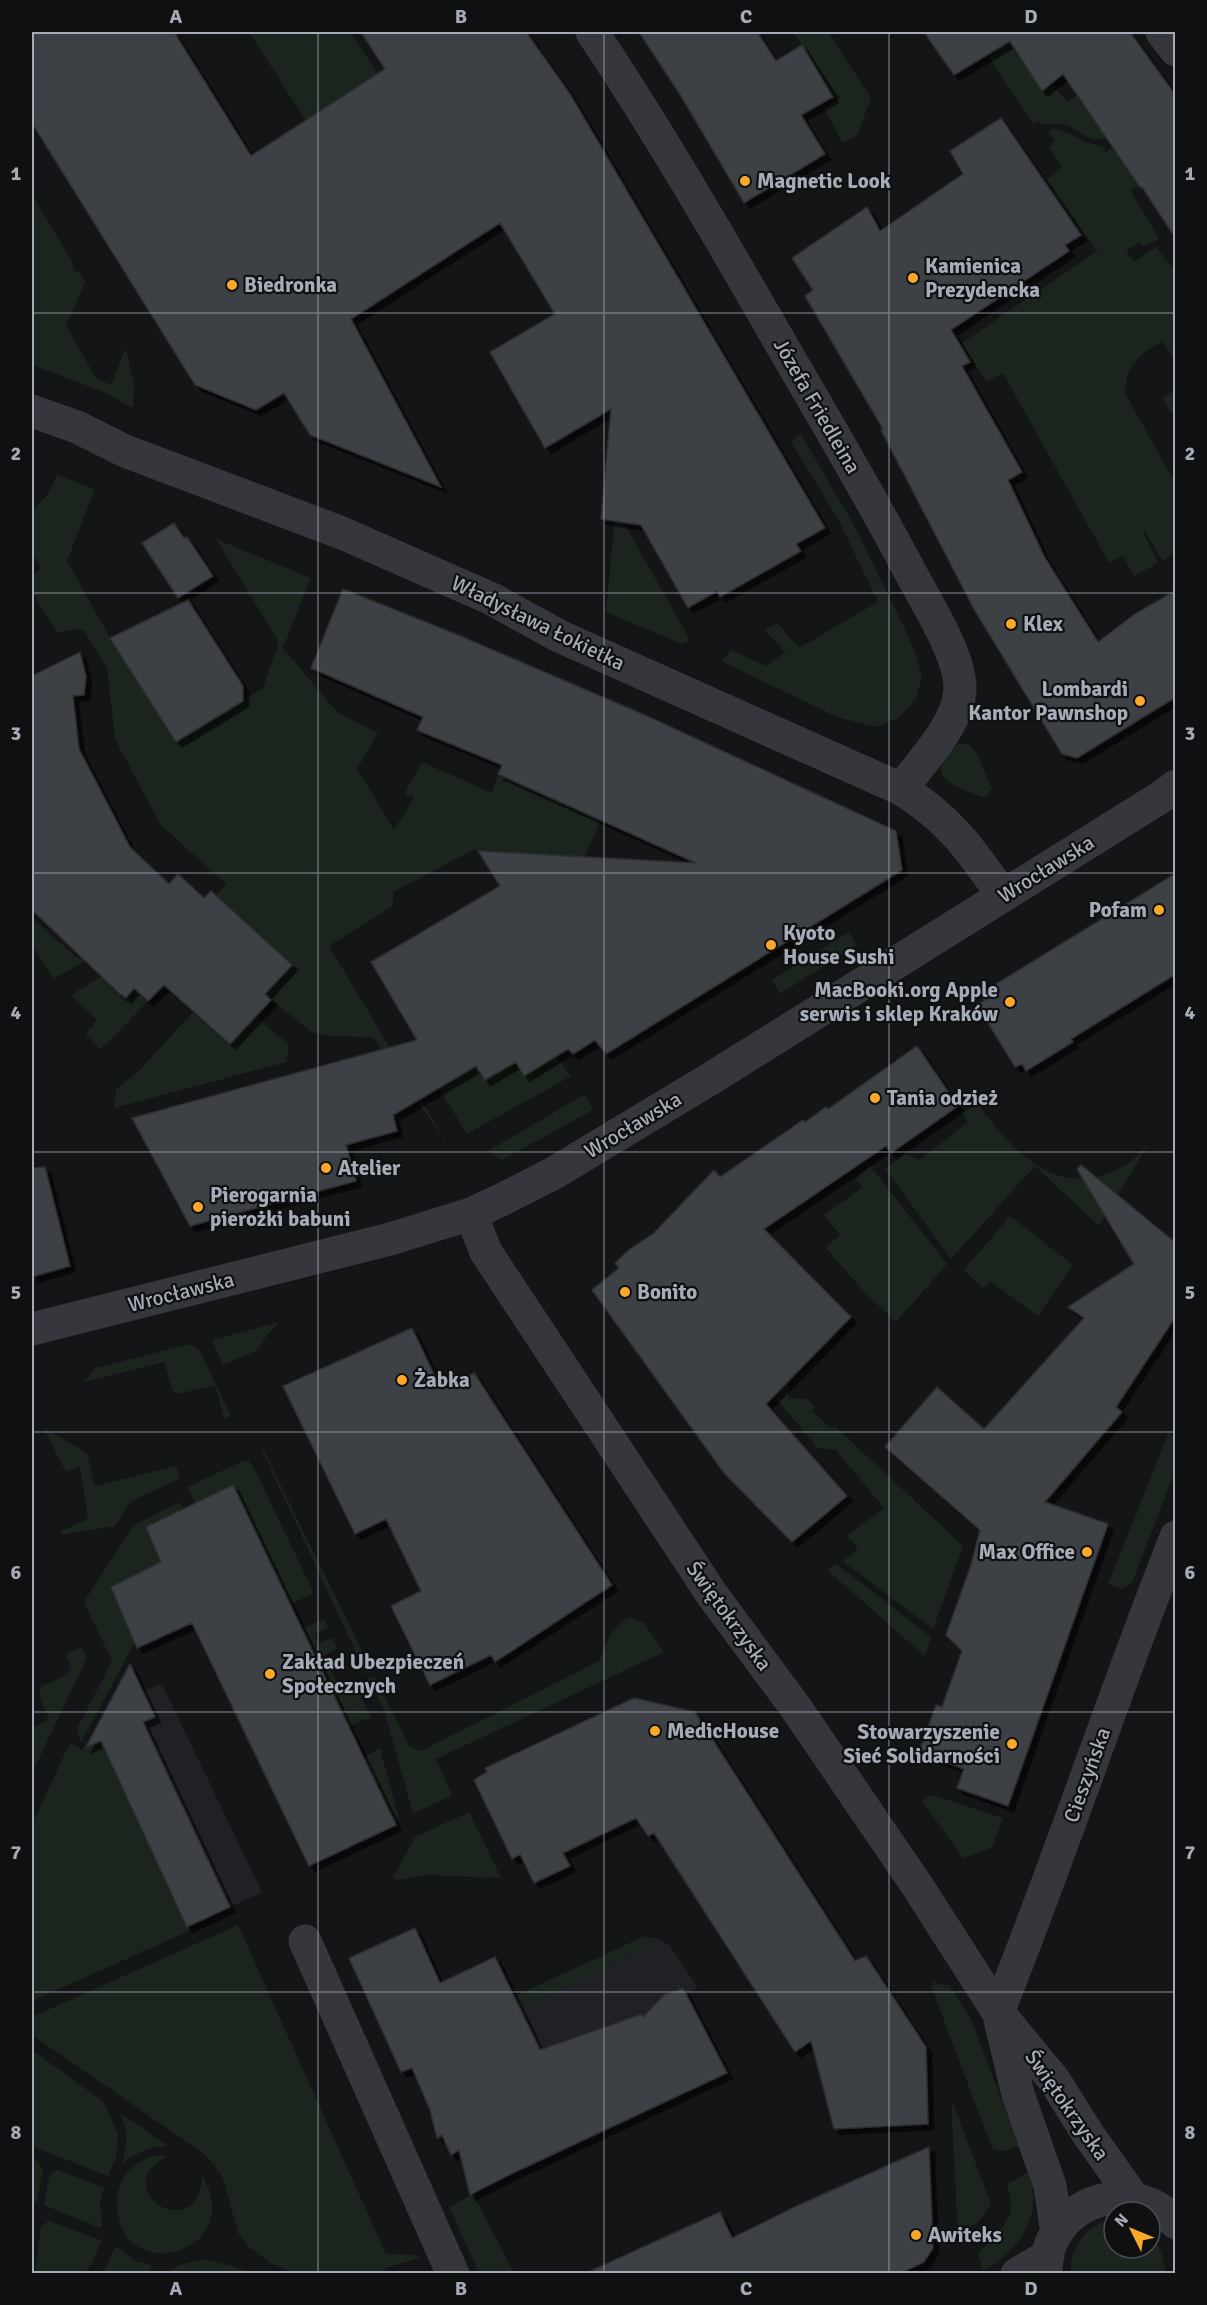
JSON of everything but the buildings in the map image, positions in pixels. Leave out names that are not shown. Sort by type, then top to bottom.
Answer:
[{"type":"street","name":"Józefa Friedleina","points":[[592,32],[660,138],[807,389],[897,546],[954,657],[960,688],[955,712],[901,789]]},
{"type":"street","points":[[1162,32],[1176,50]]},
{"type":"street","name":"Władysława Łokietka","points":[[32,411],[77,427],[125,451],[352,538],[492,598],[559,636],[901,789],[923,802],[947,822],[971,850],[1003,896]]},
{"type":"street","name":"Wrocławska","points":[[32,1329],[390,1239],[471,1214],[554,1173],[626,1131],[1176,786]]},
{"type":"street","name":"Świętokrzyska","points":[[471,1214],[486,1252],[520,1306],[713,1596],[795,1708],[918,1887],[998,2012],[1054,2080],[1088,2134],[1134,2199]]},
{"type":"street","name":"Cieszyńska","points":[[998,2012],[1031,1931],[1176,1537]]},
{"type":"street","points":[[305,1941],[453,2274]]},
{"type":"street","name":"Świętokrzyska","points":[[998,2012],[1018,2094],[1050,2186],[1050,2254]]},
{"type":"street","points":[[1017,2274],[1050,2254],[1065,2222],[1084,2206],[1108,2198],[1134,2199],[1156,2206],[1176,2223]]},
{"type":"shaded area","points":[[249,32],[350,32],[378,74],[306,121]]},
{"type":"shaded area","points":[[793,32],[828,32],[871,98],[857,135],[843,143],[824,108],[840,98]]},
{"type":"shaded area","points":[[972,32],[1005,32],[1017,48],[1015,50],[1035,76],[1040,73],[1050,88],[1054,87],[1067,102],[1077,95],[1107,137],[1097,140],[1088,138],[1071,127],[1061,124],[1042,124],[1038,121],[1033,124]]},
{"type":"shaded area","points":[[1054,128],[1102,146],[1106,152],[1113,147],[1139,185],[1131,191],[1159,239],[1144,246],[1139,242],[1126,251],[1134,262],[1156,247],[1175,271],[1175,361],[1162,341],[1135,361],[1128,374],[1125,393],[1175,483],[1172,486],[1175,493],[1175,553],[1162,561],[1145,531],[1143,532],[1158,563],[1134,576],[1123,556],[1109,563],[1003,373],[986,381],[962,343],[1097,251],[1047,179],[1062,167],[1049,147],[1055,141],[1048,132]]},
{"type":"shaded area","points":[[32,195],[74,264],[72,266],[75,272],[78,271],[85,282],[66,326],[96,378],[111,385],[126,348],[134,386],[133,408],[104,392],[32,365]]},
{"type":"shaded area","points":[[1175,390],[1175,410],[1171,413],[1162,398]]},
{"type":"shaded area","points":[[801,434],[856,529],[905,629],[916,655],[922,678],[916,698],[899,718],[875,727],[837,717],[721,661],[731,650],[766,666],[785,652],[765,630],[777,623],[799,648],[878,602],[839,521],[791,442]]},
{"type":"shaded area","points":[[57,475],[95,489],[67,561],[110,638],[176,742],[263,688],[279,642],[216,539],[311,578],[283,648],[337,712],[378,733],[357,769],[394,830],[414,798],[405,793],[422,762],[492,793],[498,775],[601,820],[584,858],[473,850],[393,892],[393,906],[329,946],[448,1145],[373,1037],[326,1036],[310,1031],[265,994],[291,965],[216,896],[226,884],[160,824],[115,739],[107,668],[83,629],[57,632],[32,592],[32,576],[42,568],[32,553],[32,512],[48,494]]},
{"type":"shaded area","points":[[619,514],[690,640],[682,644],[606,612],[615,517]]},
{"type":"shaded area","points":[[958,744],[969,744],[976,752],[992,788],[986,797],[956,786],[943,776],[942,761]]},
{"type":"shaded area","points":[[32,914],[34,920],[76,957],[85,961],[54,979],[32,945]]},
{"type":"shaded area","points":[[849,932],[857,945],[780,994],[772,980]]},
{"type":"shaded area","points":[[102,976],[126,997],[134,988],[148,1001],[100,1050],[86,1034],[97,1020],[71,995]]},
{"type":"shaded area","points":[[193,1012],[206,1023],[255,1017],[289,1044],[286,1062],[114,1108],[116,1089],[137,1073]]},
{"type":"shaded area","points":[[556,1056],[571,1076],[467,1134],[438,1087],[476,1066],[485,1080],[516,1062],[525,1075]]},
{"type":"shaded area","points":[[585,1094],[593,1110],[502,1160],[488,1151]]},
{"type":"shaded area","points":[[978,1104],[1007,1140],[1023,1155],[1041,1168],[1060,1176],[1080,1179],[1102,1176],[1126,1165],[1149,1143],[1099,1226],[1035,1166],[951,1259],[885,1168],[906,1154],[919,1160],[968,1122],[963,1112]]},
{"type":"shaded area","points":[[870,1166],[947,1264],[896,1322],[865,1293],[826,1248],[840,1235],[824,1215],[863,1187],[856,1179]]},
{"type":"shaded area","points":[[1010,1216],[1073,1265],[1038,1316],[990,1281],[983,1288],[964,1270]]},
{"type":"shaded area","points":[[279,1322],[267,1335],[258,1350],[223,1365],[212,1340]]},
{"type":"shaded area","points":[[190,1344],[200,1351],[231,1416],[224,1418],[215,1385],[178,1394],[173,1392],[164,1362],[84,1382],[95,1368]]},
{"type":"shaded area","points":[[759,1352],[789,1381],[788,1398],[807,1399],[815,1407],[812,1411],[829,1427],[836,1427],[963,1546],[933,1629],[842,1561],[858,1549],[847,1535],[884,1508],[836,1450],[818,1448],[772,1394]]},
{"type":"shaded area","points":[[43,1427],[87,1453],[95,1486],[176,1466],[180,1478],[130,1502],[115,1526],[61,1535],[62,1531],[88,1519],[80,1466],[66,1472]]},
{"type":"shaded area","points":[[1169,1432],[1175,1439],[1175,1471],[1132,1583],[1121,1589],[1108,1584]]},
{"type":"shaded area","points":[[261,1448],[372,1671],[366,1674]]},
{"type":"shaded area","points":[[245,1460],[252,1464],[314,1593],[291,1604],[233,1485],[195,1503],[188,1487]]},
{"type":"shaded area","points":[[180,1502],[183,1509],[146,1527],[161,1562],[135,1642],[81,1742],[77,1729],[112,1661],[84,1602],[133,1526]]},
{"type":"shaded area","points":[[837,1564],[931,1637],[925,1656],[827,1570]]},
{"type":"shaded area","points":[[630,1617],[644,1623],[664,1652],[436,1759],[452,1795],[413,1814],[384,1710],[368,1679],[374,1675],[409,1746],[421,1751],[599,1661],[614,1631]]},
{"type":"shaded area","points":[[325,1619],[328,1627],[314,1634],[319,1643],[332,1638],[337,1648],[324,1656],[341,1692],[355,1685],[371,1717],[349,1726],[302,1629]]},
{"type":"shaded area","points":[[82,1647],[87,1658],[32,1773],[32,1728],[49,1719],[40,1694],[41,1688],[63,1676],[71,1668],[66,1654]]},
{"type":"shaded area","points":[[130,1665],[143,1691],[162,1684],[262,1892],[187,1927],[95,1730]]},
{"type":"shaded area","points":[[95,1730],[189,1931],[32,2001],[32,1824],[70,1743],[82,1750]]},
{"type":"shaded area","points":[[380,1748],[398,1815],[395,1823],[364,1757]]},
{"type":"shaded area","points":[[932,1795],[1003,1818],[992,1848],[963,1858],[922,1801]]},
{"type":"shaded area","points":[[469,1812],[501,1878],[429,1875],[396,1880],[393,1878],[415,1837]]},
{"type":"shaded area","points":[[238,1925],[386,2254],[417,2255],[419,2258],[385,2268],[386,2274],[295,2273],[270,2263],[249,2247],[238,2233],[223,2178],[211,2161],[200,2151],[32,2035],[32,2017]]},
{"type":"shaded area","points":[[645,1936],[658,1939],[442,2050],[434,2033]]},
{"type":"shaded area","points":[[658,1939],[670,1946],[698,1988],[473,2097],[442,2050]]},
{"type":"shaded area","points":[[933,1982],[950,1986],[971,2019],[1019,2146],[1002,2151],[992,2148],[931,1986]]},
{"type":"shaded area","points":[[32,2050],[104,2102],[118,2135],[116,2157],[108,2176],[32,2146]]},
{"type":"shaded area","points":[[951,2098],[991,2204],[980,2220],[958,2236]]},
{"type":"shaded area","points":[[121,2113],[168,2146],[144,2151],[123,2163],[127,2135]]},
{"type":"shaded area","points":[[159,2155],[167,2156],[150,2170],[145,2184],[150,2197],[160,2206],[174,2210],[188,2207],[198,2196],[202,2174],[212,2201],[209,2223],[199,2239],[182,2249],[163,2253],[144,2250],[128,2238],[119,2219],[117,2203],[119,2188],[129,2170],[145,2159]]},
{"type":"shaded area","points":[[32,2158],[38,2161],[43,2171],[36,2203],[32,2201]]},
{"type":"shaded area","points":[[57,2170],[104,2188],[100,2203],[102,2226],[100,2228],[44,2205],[49,2177]]},
{"type":"shaded area","points":[[1028,2172],[1033,2197],[1032,2211],[1024,2233],[1010,2251],[983,2271],[978,2255],[1004,2225],[1010,2211],[1011,2200],[1007,2184]]},
{"type":"shaded area","points":[[473,2194],[514,2273],[479,2273],[449,2207]]},
{"type":"shaded area","points":[[49,2221],[101,2240],[93,2262],[84,2273],[35,2273],[41,2226]]},
{"type":"shaded area","points":[[1102,2222],[1102,2260],[1162,2260],[1162,2255],[1166,2273],[1071,2273],[1073,2254],[1077,2246],[1088,2231]]},
{"type":"shaded area","points":[[116,2246],[135,2261],[152,2265],[148,2273],[103,2273]]},
{"type":"shaded area","points":[[203,2259],[253,2273],[165,2273],[180,2265]]},
{"type":"place","name":"Magnetic Look","points":[[745,181]]},
{"type":"place","name":"Kamienica Prezydencka","points":[[913,278]]},
{"type":"place","name":"Biedronka","points":[[232,285]]},
{"type":"place","name":"Klex","points":[[1011,624]]},
{"type":"place","name":"Lombardi Kantor Pawnshop","points":[[1140,701]]},
{"type":"place","name":"Pofam","points":[[1159,910]]},
{"type":"place","name":"Kyoto House Sushi","points":[[771,945]]},
{"type":"place","name":"MacBooki.org Apple serwis i sklep Kraków","points":[[1010,1002]]},
{"type":"place","name":"Tania odzież","points":[[875,1098]]},
{"type":"place","name":"Atelier","points":[[326,1168]]},
{"type":"place","name":"Pierogarnia pierożki babuni","points":[[198,1207]]},
{"type":"place","name":"Bonito","points":[[625,1292]]},
{"type":"place","name":"Żabka","points":[[402,1380]]},
{"type":"place","name":"Max Office","points":[[1087,1552]]},
{"type":"place","name":"Zakład Ubezpieczeń Społecznych","points":[[270,1674]]},
{"type":"place","name":"MedicHouse","points":[[655,1731]]},
{"type":"place","name":"Stowarzyszenie Sieć Solidarności","points":[[1012,1744]]},
{"type":"place","name":"Awiteks","points":[[916,2235]]}]
